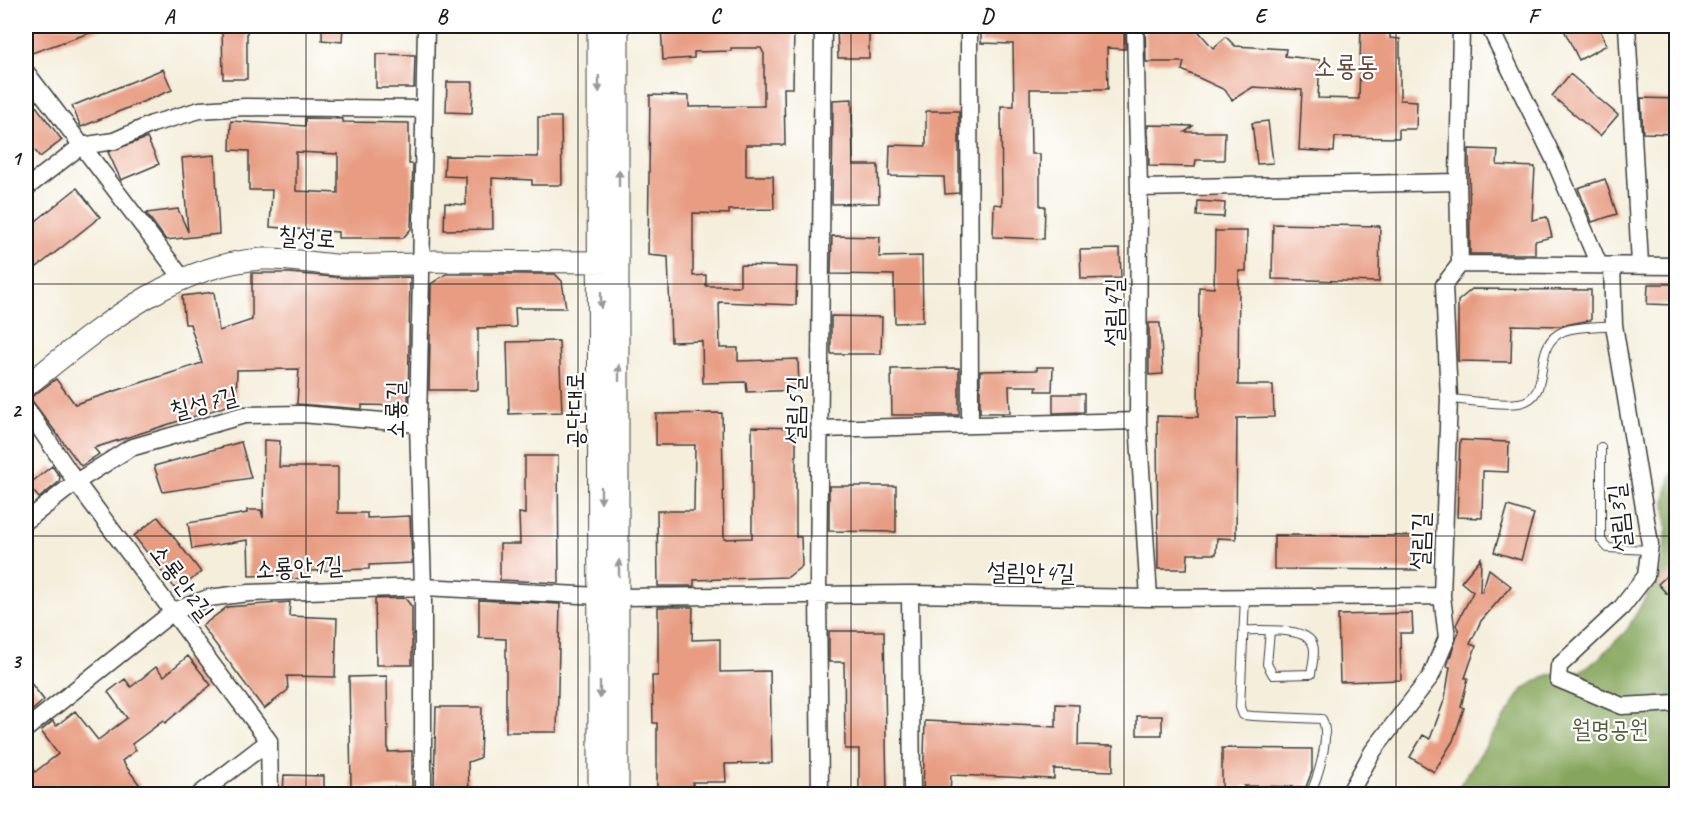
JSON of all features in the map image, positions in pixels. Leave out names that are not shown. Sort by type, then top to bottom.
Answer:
[{"type":"street","name":"소룡길","points":[[423,795],[423,587],[418,424],[426,26]]},
{"type":"street","name":"공단대로","points":[[598,26],[610,262]]},
{"type":"street","name":"공단대로","points":[[618,26],[610,262],[610,597],[618,795]]},
{"type":"street","name":"설림5길","points":[[820,795],[818,594],[823,26]]},
{"type":"street","points":[[969,26],[970,424]]},
{"type":"street","name":"설림4길","points":[[1135,26],[1139,188],[1138,422],[1149,598]]},
{"type":"street","points":[[1461,26],[1458,182],[1460,264],[1677,266]]},
{"type":"street","name":"설림3길","points":[[1489,26],[1606,266],[1649,550],[1646,576],[1622,607],[1559,666],[1558,679],[1622,706],[1677,703]]},
{"type":"street","points":[[1627,26],[1640,264]]},
{"type":"street","points":[[26,72],[183,279]]},
{"type":"street","points":[[26,188],[81,146],[114,141],[152,124],[200,110],[245,107],[424,109]]},
{"type":"street","points":[[1139,188],[1458,182]]},
{"type":"street","name":"칠성로","points":[[26,386],[98,330],[193,273],[263,260],[339,265],[418,264],[421,261],[610,262]]},
{"type":"street","name":"설림길","points":[[1349,795],[1373,751],[1431,676],[1447,638],[1442,596],[1449,399],[1444,285],[1460,264]]},
{"type":"street","name":"소룡안2길","points":[[26,408],[76,482],[269,741]]},
{"type":"street","name":"칠성7길","points":[[26,521],[76,482],[130,448],[244,415],[301,414],[418,424]]},
{"type":"street","points":[[819,429],[1138,422]]},
{"type":"street","name":"소룡안1길","points":[[26,729],[174,611],[208,598],[249,593],[423,587],[610,597]]},
{"type":"street","name":"설림안4길","points":[[610,597],[818,594],[1149,598],[1442,596]]},
{"type":"street","points":[[910,594],[912,795]]},
{"type":"street","name":"공단대로","points":[[599,795],[610,597]]},
{"type":"street","points":[[200,795],[269,741]]},
{"type":"street","points":[[269,741],[270,795]]},
{"type":"lane","points":[[1449,399],[1519,403],[1533,397],[1540,384],[1544,350],[1551,340],[1564,331],[1614,325]]},
{"type":"lane","points":[[1601,447],[1601,540],[1608,548],[1649,550]]},
{"type":"lane","points":[[1245,597],[1240,707],[1243,715],[1322,719],[1326,726],[1320,774],[1310,795]]},
{"type":"lane","points":[[1243,630],[1270,631],[1304,633],[1310,638],[1314,648],[1311,674],[1273,675],[1267,664],[1270,631]]},
{"type":"green space","name":"월명공원","points":[[1676,469],[1676,794],[1454,794],[1524,688],[1548,675],[1579,672],[1598,659],[1627,630],[1661,570],[1667,529],[1665,501],[1670,478]]},
{"type":"building","points":[[45,26],[103,26],[104,28],[26,55],[26,32]]},
{"type":"building","points":[[222,26],[247,26],[247,79],[223,79]]},
{"type":"building","points":[[322,26],[343,26],[342,42],[322,40]]},
{"type":"building","points":[[661,26],[794,26],[793,88],[784,88],[785,145],[746,145],[746,176],[773,176],[774,209],[729,210],[729,214],[693,213],[693,276],[706,275],[706,286],[740,286],[740,265],[797,267],[796,305],[719,302],[720,348],[738,348],[738,361],[798,359],[799,390],[747,392],[746,382],[703,383],[702,341],[671,342],[668,257],[648,255],[650,95],[689,96],[689,107],[764,106],[764,54],[761,48],[731,48],[731,51],[694,52],[694,58],[663,60]]},
{"type":"building","points":[[837,26],[869,26],[869,58],[838,58]]},
{"type":"building","points":[[981,26],[1125,26],[1125,49],[1107,48],[1108,89],[1030,89],[1031,154],[1040,154],[1040,206],[1045,206],[1044,239],[993,237],[994,204],[1002,205],[1001,106],[1014,106],[1013,44],[981,43]]},
{"type":"building","points":[[1145,26],[1194,26],[1213,48],[1226,37],[1235,46],[1286,49],[1285,56],[1320,60],[1318,98],[1359,99],[1361,26],[1387,26],[1390,28],[1390,38],[1400,39],[1400,100],[1417,101],[1416,129],[1399,129],[1399,138],[1335,137],[1334,152],[1299,150],[1302,90],[1253,87],[1232,100],[1225,90],[1182,70],[1184,62],[1146,62]]},
{"type":"building","points":[[1562,26],[1598,26],[1607,45],[1579,60]]},
{"type":"building","points":[[376,54],[415,55],[414,88],[376,88]]},
{"type":"building","points":[[163,69],[172,90],[81,127],[72,106]]},
{"type":"building","points":[[1570,74],[1618,115],[1600,136],[1552,96]]},
{"type":"building","points":[[447,82],[473,82],[472,113],[446,112]]},
{"type":"building","points":[[26,93],[62,140],[40,157],[26,139]]},
{"type":"building","points":[[1641,98],[1677,99],[1677,134],[1643,133]]},
{"type":"building","points":[[852,99],[853,165],[878,165],[879,203],[832,204],[833,100]]},
{"type":"building","points":[[926,111],[959,111],[959,193],[945,194],[944,177],[889,176],[890,145],[926,146]]},
{"type":"building","points":[[538,117],[561,117],[562,185],[532,185],[532,180],[492,178],[493,229],[444,230],[445,203],[466,205],[466,177],[444,176],[445,156],[538,157]]},
{"type":"building","points":[[305,118],[343,119],[343,122],[409,123],[409,164],[413,164],[411,229],[403,238],[338,238],[338,232],[270,227],[272,190],[249,190],[249,151],[230,150],[231,121],[305,126]],"holes":[[[296,152],[338,154],[338,193],[296,191]]]},
{"type":"building","points":[[1268,121],[1273,163],[1257,164],[1252,123]]},
{"type":"building","points":[[1148,125],[1193,126],[1185,132],[1225,132],[1224,160],[1196,160],[1195,167],[1149,166]]},
{"type":"building","points":[[147,138],[159,164],[121,180],[108,152]]},
{"type":"building","points":[[1469,149],[1498,150],[1497,165],[1535,167],[1532,220],[1547,217],[1552,237],[1535,241],[1535,254],[1470,254]]},
{"type":"building","points":[[215,155],[219,234],[166,240],[146,213],[178,209],[188,232],[182,158]]},
{"type":"building","points":[[1605,179],[1617,214],[1592,222],[1578,188]]},
{"type":"building","points":[[77,188],[100,217],[37,267],[26,252],[26,229]]},
{"type":"building","points":[[1198,201],[1225,203],[1224,217],[1197,216]]},
{"type":"building","points":[[1273,224],[1380,226],[1379,282],[1272,279]]},
{"type":"building","points":[[1215,231],[1247,231],[1246,271],[1239,271],[1238,385],[1273,385],[1274,417],[1237,418],[1236,539],[1217,538],[1216,554],[1188,554],[1187,569],[1158,569],[1157,416],[1198,417],[1199,287],[1214,288]]},
{"type":"building","points":[[832,236],[880,237],[879,257],[922,256],[923,322],[895,323],[894,275],[831,274]]},
{"type":"building","points":[[1120,249],[1121,278],[1081,279],[1080,250]]},
{"type":"building","points":[[252,273],[289,273],[346,278],[410,277],[408,406],[362,405],[362,409],[297,404],[299,369],[237,370],[236,403],[94,448],[99,454],[81,466],[30,398],[56,379],[75,404],[202,363],[190,324],[185,324],[182,296],[214,292],[219,331],[252,320]]},
{"type":"building","points":[[446,274],[555,274],[562,281],[566,308],[515,308],[516,327],[478,328],[478,390],[429,390],[431,284]]},
{"type":"building","points":[[1648,284],[1677,284],[1677,305],[1647,304]]},
{"type":"building","points":[[1472,289],[1591,290],[1591,320],[1560,326],[1512,325],[1511,362],[1458,361],[1458,301]]},
{"type":"building","points":[[831,316],[882,317],[881,354],[831,354]]},
{"type":"building","points":[[1149,323],[1160,323],[1163,374],[1149,375]]},
{"type":"building","points":[[559,341],[562,412],[509,414],[507,342]]},
{"type":"building","points":[[1037,367],[1053,367],[1052,391],[1036,391],[1037,386],[1009,386],[1010,413],[980,413],[980,371],[1037,370]]},
{"type":"building","points":[[959,368],[959,415],[892,415],[891,369]]},
{"type":"building","points":[[1053,394],[1084,394],[1084,412],[1053,413]]},
{"type":"building","points":[[722,413],[724,539],[752,538],[752,427],[796,428],[796,537],[801,537],[802,566],[788,577],[694,580],[694,586],[658,586],[657,511],[694,511],[695,445],[656,445],[656,414]]},
{"type":"building","points":[[264,440],[280,441],[279,467],[338,467],[338,513],[367,513],[367,518],[410,516],[412,563],[369,565],[369,569],[310,571],[310,578],[283,579],[283,575],[249,576],[248,540],[192,549],[188,523],[247,513],[247,510],[261,510],[263,518]]},
{"type":"building","points":[[1460,440],[1509,442],[1508,472],[1483,471],[1482,518],[1457,517]]},
{"type":"building","points":[[241,442],[251,478],[163,492],[154,466]]},
{"type":"building","points":[[525,456],[558,456],[559,583],[500,580],[500,544],[520,544],[519,513],[525,514]]},
{"type":"building","points":[[52,466],[60,477],[59,482],[39,498],[28,485]]},
{"type":"building","points":[[829,486],[896,486],[896,532],[829,531]]},
{"type":"building","points":[[1508,506],[1534,514],[1521,560],[1494,552]]},
{"type":"building","points":[[158,517],[201,572],[177,591],[134,536]]},
{"type":"building","points":[[1274,535],[1418,536],[1418,570],[1274,569]]},
{"type":"building","points":[[1481,558],[1480,592],[1482,592],[1489,569],[1511,586],[1481,621],[1470,644],[1476,646],[1465,678],[1468,678],[1461,707],[1464,708],[1453,741],[1434,772],[1410,757],[1423,735],[1430,739],[1445,698],[1450,667],[1447,666],[1459,631],[1456,625],[1473,592],[1461,582]]},
{"type":"building","points":[[1677,566],[1677,585],[1667,594],[1658,584]]},
{"type":"building","points":[[405,598],[412,607],[412,665],[376,665],[375,599]]},
{"type":"building","points":[[479,600],[560,604],[557,732],[506,732],[506,639],[479,638]]},
{"type":"building","points":[[290,602],[289,616],[337,618],[335,677],[287,676],[288,690],[264,709],[202,626],[227,607]]},
{"type":"building","points":[[658,607],[693,607],[692,640],[720,639],[720,672],[770,671],[772,763],[725,764],[726,782],[693,782],[693,795],[657,795],[657,723],[653,723],[652,676],[658,676]]},
{"type":"building","points":[[1412,613],[1413,633],[1400,633],[1401,680],[1340,682],[1338,615]]},
{"type":"building","points":[[829,631],[884,631],[887,793],[859,793],[859,749],[845,749],[844,662],[829,662]]},
{"type":"building","points":[[188,656],[211,685],[165,723],[163,721],[132,744],[136,750],[122,761],[147,795],[26,795],[26,759],[35,772],[58,754],[41,731],[53,721],[56,726],[75,711],[98,740],[127,718],[108,692],[125,679],[131,687],[156,667],[164,676]]},
{"type":"building","points":[[387,676],[388,752],[412,751],[412,787],[351,788],[349,677]]},
{"type":"building","points":[[26,677],[44,700],[28,714],[26,714]]},
{"type":"building","points":[[1056,704],[1079,705],[1078,745],[1113,746],[1113,771],[1054,769],[1054,779],[951,775],[950,795],[923,795],[925,721],[1056,727]]},
{"type":"building","points":[[436,707],[482,707],[480,758],[468,762],[469,795],[437,795],[437,787],[434,787]]},
{"type":"building","points":[[1137,716],[1162,716],[1162,735],[1137,735]]},
{"type":"building","points":[[1222,748],[1312,749],[1312,771],[1306,787],[1244,786],[1244,795],[1222,795]]},
{"type":"building","points":[[284,775],[324,776],[324,795],[283,795]]},
{"type":"district","name":"소룡동","points":[[1346,66]]}]
